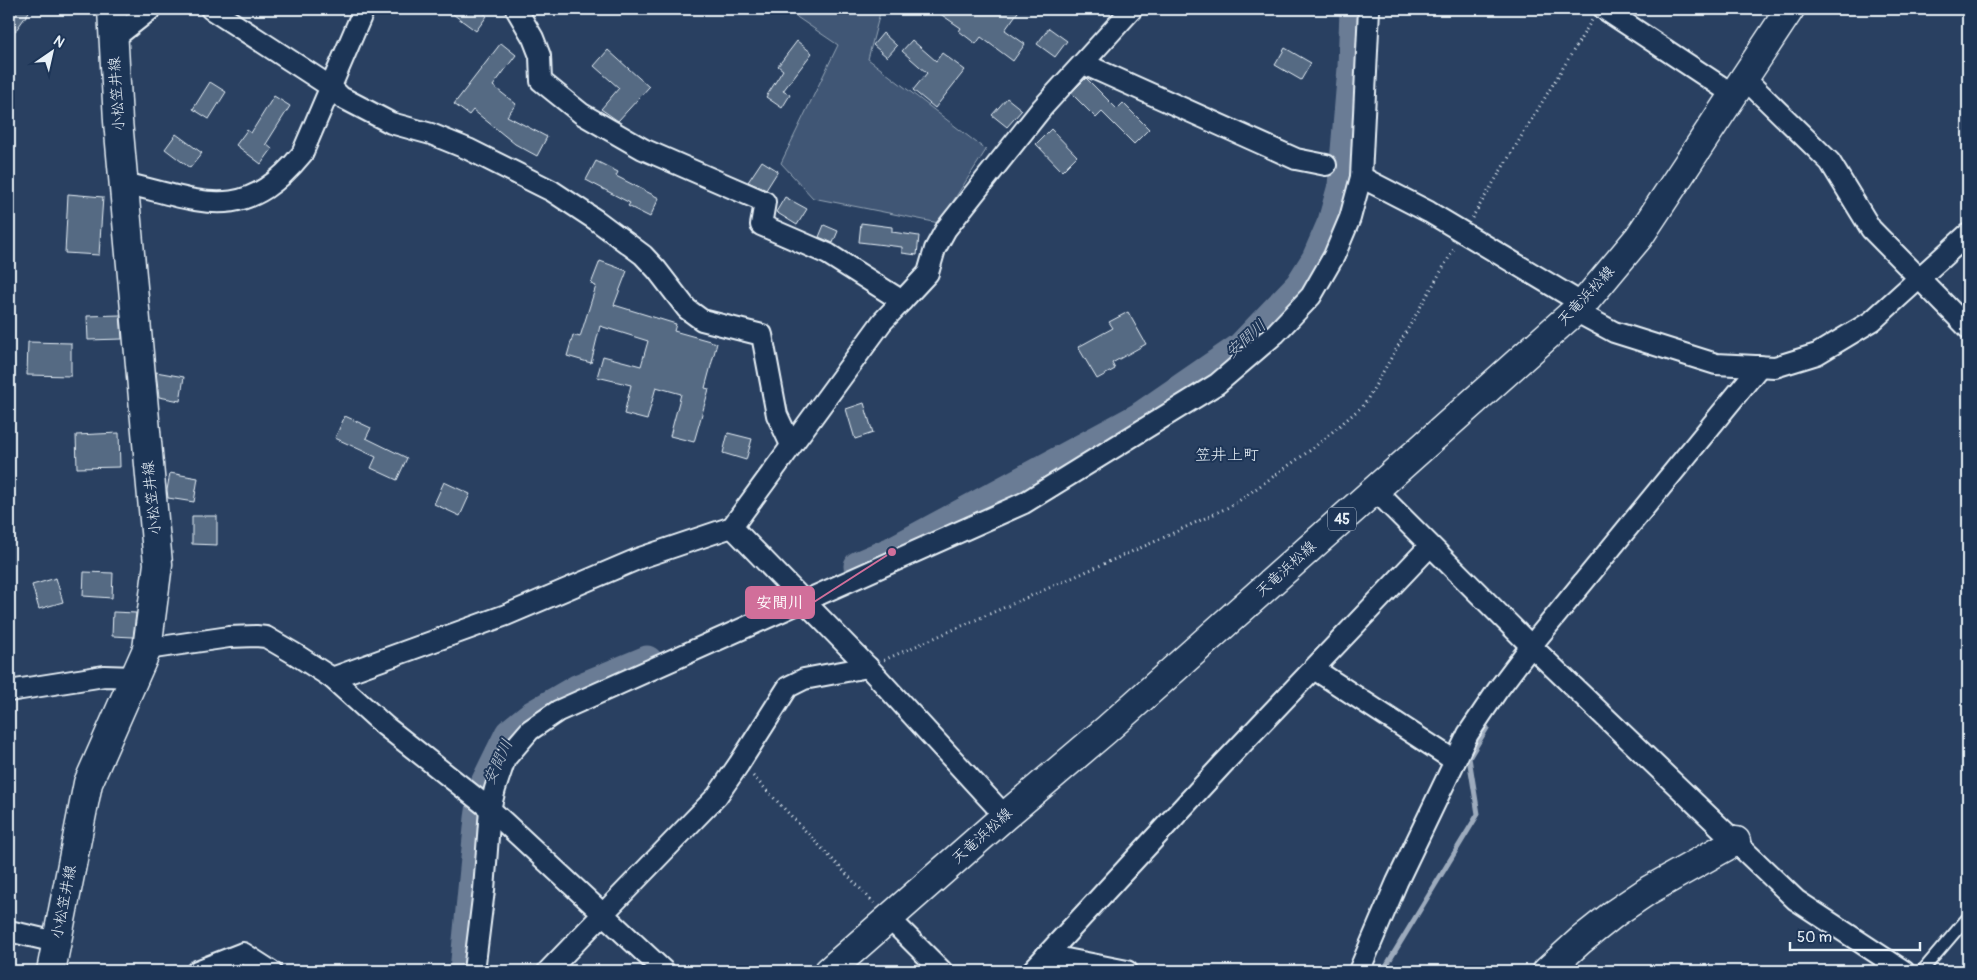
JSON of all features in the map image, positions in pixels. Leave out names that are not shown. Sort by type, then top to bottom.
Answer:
[{"type":"main road","name":"小松笠井線","points":[[51,971],[88,783],[147,649],[158,564],[117,112],[112,9]]},
{"type":"main road","name":"天竜浜松線","points":[[829,971],[890,919],[1004,816],[1106,730],[1579,307],[1639,237],[1790,9]]},
{"type":"main road","points":[[1547,971],[1581,940],[1615,913],[1649,890],[1736,841]]},
{"type":"street","points":[[113,39],[151,9]]},
{"type":"street","points":[[211,9],[331,87],[341,97],[391,122],[431,134],[468,149],[552,191],[596,220],[643,255],[687,309],[702,320],[762,335],[777,415],[790,445]]},
{"type":"street","points":[[124,183],[185,199],[209,203],[236,201],[262,190],[286,174],[302,154],[364,9]]},
{"type":"street","points":[[516,9],[533,38],[540,56],[541,81],[582,114],[643,149],[765,202],[761,225],[828,254],[902,301]]},
{"type":"street","points":[[332,678],[506,615],[640,558],[732,527],[790,445],[882,322],[928,272],[935,248],[946,229],[1042,108],[1132,9]]},
{"type":"street","points":[[474,971],[484,890],[485,805],[505,759],[530,730],[551,716],[800,596],[1024,503],[1217,384],[1275,334],[1311,296],[1334,256],[1350,218],[1361,177],[1368,9]]},
{"type":"street","points":[[1599,13],[1739,87],[1830,162],[1871,229],[1968,328]]},
{"type":"street","points":[[1084,64],[1296,159],[1326,165]]},
{"type":"street","points":[[1361,177],[1463,232],[1579,307],[1614,332],[1716,364],[1775,366],[1817,354],[1872,321],[1968,234]]},
{"type":"street","points":[[1359,971],[1396,882],[1468,734],[1531,646],[1760,366]]},
{"type":"street","points":[[1375,490],[1531,646],[1796,900],[1876,964],[1904,971]]},
{"type":"street","points":[[732,527],[868,667],[1004,816]]},
{"type":"street","points":[[1032,971],[1429,546]]},
{"type":"street","points":[[147,649],[229,637],[266,637],[332,678],[385,726],[485,805],[664,971]]},
{"type":"street","points":[[548,971],[717,796],[788,686],[804,679],[868,667]]},
{"type":"street","points":[[1314,669],[1455,761]]},
{"type":"street","points":[[9,691],[104,676],[135,677]]},
{"type":"street","points":[[890,919],[942,971]]},
{"type":"street","points":[[9,932],[56,942]]},
{"type":"street","points":[[197,971],[243,953],[271,971]]},
{"type":"street","points":[[1046,955],[1127,971]]},
{"type":"lane","points":[[1922,971],[1968,917]]},
{"type":"path","points":[[868,667],[1154,542],[1233,505],[1312,449],[1364,405],[1463,232],[1599,13]]},
{"type":"path","points":[[740,762],[890,919]]},
{"type":"shaded area","points":[[785,9],[881,9],[868,59],[986,150],[939,223],[813,198],[781,163],[838,45]]},
{"type":"building","points":[[9,9],[31,9],[9,40]]},
{"type":"building","points":[[446,9],[478,9],[487,16],[476,31]]},
{"type":"building","points":[[933,9],[1020,9],[1005,30],[1025,44],[1013,61],[981,37],[976,44],[959,31],[961,28]]},
{"type":"building","points":[[1049,28],[1067,41],[1055,57],[1037,44]]},
{"type":"building","points":[[883,33],[897,46],[887,57],[873,45]]},
{"type":"building","points":[[912,40],[936,61],[942,53],[965,70],[935,108],[913,90],[927,73],[902,51]]},
{"type":"building","points":[[797,41],[812,53],[783,91],[790,95],[782,108],[766,97],[783,70],[778,66]]},
{"type":"building","points":[[501,43],[516,55],[493,86],[516,104],[507,116],[547,137],[537,156],[515,144],[473,110],[469,115],[454,104]]},
{"type":"building","points":[[1285,48],[1311,63],[1301,80],[1275,65]]},
{"type":"building","points":[[608,50],[649,87],[618,121],[601,109],[619,88],[594,66]]},
{"type":"building","points":[[1086,78],[1117,109],[1123,103],[1149,129],[1134,144],[1102,112],[1096,118],[1071,93]]},
{"type":"building","points":[[210,82],[226,92],[209,119],[193,109]]},
{"type":"building","points":[[274,96],[290,106],[266,144],[272,149],[261,164],[236,145],[247,130],[251,133]]},
{"type":"building","points":[[1007,98],[1022,110],[1007,127],[992,115]]},
{"type":"building","points":[[1051,129],[1077,156],[1062,171],[1036,144]]},
{"type":"building","points":[[176,134],[202,153],[190,168],[165,149]]},
{"type":"building","points":[[596,161],[618,172],[616,176],[659,198],[650,217],[628,206],[630,203],[586,180]]},
{"type":"building","points":[[762,161],[778,171],[766,190],[748,182]]},
{"type":"building","points":[[68,194],[103,197],[99,255],[65,253]]},
{"type":"building","points":[[785,197],[807,209],[797,225],[776,212]]},
{"type":"building","points":[[861,223],[892,227],[892,232],[919,236],[917,255],[902,253],[902,247],[859,242]]},
{"type":"building","points":[[824,225],[838,231],[833,243],[819,237]]},
{"type":"building","points":[[600,261],[627,271],[614,305],[676,324],[674,331],[717,343],[705,388],[709,389],[694,442],[670,436],[681,394],[656,387],[647,420],[624,414],[631,385],[597,377],[603,356],[641,366],[648,341],[600,326],[591,363],[567,356],[573,335],[580,337],[596,286],[591,284]]},
{"type":"building","points":[[1128,312],[1146,344],[1112,363],[1115,369],[1097,379],[1078,347],[1113,328],[1109,322]]},
{"type":"building","points":[[120,315],[122,339],[88,340],[87,316]]},
{"type":"building","points":[[28,342],[71,343],[71,376],[27,375]]},
{"type":"building","points":[[156,372],[184,377],[180,401],[159,397]]},
{"type":"building","points":[[864,403],[873,433],[855,439],[846,409]]},
{"type":"building","points":[[345,416],[371,428],[366,438],[407,458],[397,480],[371,468],[376,457],[335,438]]},
{"type":"building","points":[[119,433],[120,467],[77,468],[76,435]]},
{"type":"building","points":[[728,433],[752,439],[746,460],[723,453]]},
{"type":"building","points":[[170,473],[198,478],[194,502],[168,498],[167,490]]},
{"type":"building","points":[[444,482],[470,494],[460,516],[434,504]]},
{"type":"building","points":[[192,516],[217,516],[217,545],[192,544]]},
{"type":"building","points":[[84,572],[113,573],[112,598],[83,596]]},
{"type":"building","points":[[56,578],[63,602],[39,609],[32,585]]},
{"type":"building","points":[[113,612],[136,613],[133,637],[112,636]]},
{"type":"waterway","name":"安間川","points":[[859,566],[892,552],[1138,419],[1241,348],[1300,286],[1317,259],[1333,222],[1343,186],[1353,68],[1355,9]]},
{"type":"waterway","name":"安間川","points":[[465,971],[485,785],[510,734],[531,717],[579,689],[647,661]]},
{"type":"waterway","points":[[1383,971],[1478,814],[1469,758],[1487,728]]},
{"type":"place","name":"安間川","points":[[892,552]]},
{"type":"district","name":"笠井上町","points":[[1227,455]]}]
